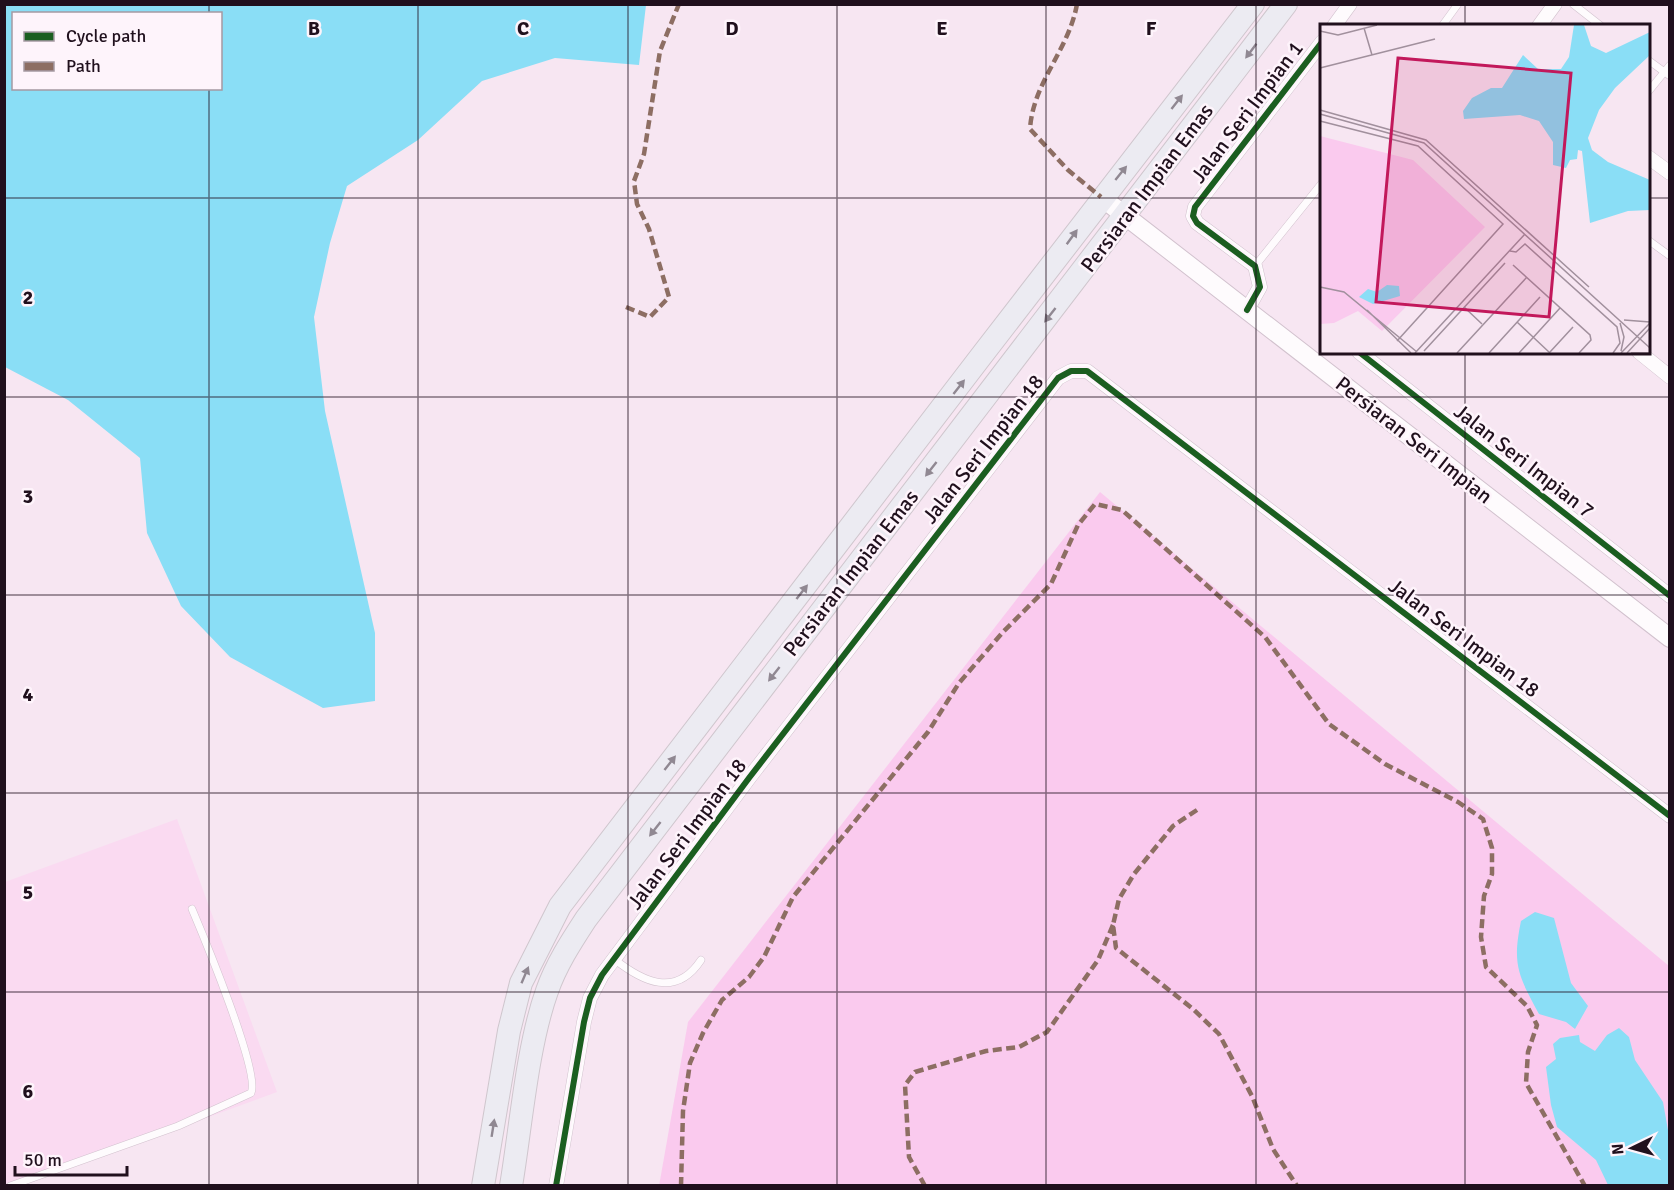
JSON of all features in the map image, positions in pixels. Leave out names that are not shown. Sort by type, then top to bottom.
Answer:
[{"type":"main road","name":"Persiaran Impian Emas","points":[[483,1185],[509,1031],[521,983],[560,906],[1005,328],[1101,197],[1253,4]]},
{"type":"main road","name":"Persiaran Impian Emas","points":[[511,1185],[536,1032],[547,992],[562,956],[586,919],[1286,4]]},
{"type":"street","points":[[1335,24],[1350,4]]},
{"type":"street","points":[[1540,24],[1555,4]]},
{"type":"street","name":"Jalan Seri Impian 1","points":[[1255,266],[1197,223],[1193,216],[1195,207],[1320,45]]},
{"type":"street","points":[[1650,158],[1670,173]]},
{"type":"street","name":"Persiaran Seri Impian","points":[[1101,197],[1670,638]]},
{"type":"street","points":[[1246,310],[1260,286],[1255,266]]},
{"type":"street","name":"Jalan Seri Impian 7","points":[[1362,354],[1667,589]]},
{"type":"street","points":[[1641,354],[1670,377]]},
{"type":"street","name":"Jalan Seri Impian 18","points":[[556,1185],[590,998],[614,959],[749,777],[1058,378],[1071,371],[1087,371],[1670,816]]},
{"type":"lane","points":[[1443,24],[1458,4]]},
{"type":"lane","points":[[1573,4],[1598,24]]},
{"type":"lane","points":[[1650,61],[1667,74]]},
{"type":"lane","points":[[1650,90],[1667,74],[1670,65]]},
{"type":"lane","points":[[1255,266],[1320,185]]},
{"type":"lane","points":[[1650,241],[1670,256]]},
{"type":"lane","points":[[10,1185],[178,1126],[251,1093],[253,1086],[250,1067],[216,967],[192,909]]},
{"type":"lane","points":[[614,959],[632,973],[653,983],[675,981],[692,973],[700,960]]},
{"type":"shaded area","points":[[1100,492],[1669,966],[1669,1185],[659,1186],[688,1022]]},
{"type":"shaded area","points":[[177,819],[277,1092],[22,1185],[5,1186],[5,882]]},
{"type":"water","points":[[4,5],[646,5],[639,65],[555,58],[482,81],[418,140],[347,186],[330,243],[314,317],[325,411],[375,633],[375,701],[323,708],[230,657],[181,606],[147,533],[140,458],[68,400],[5,367]]},
{"type":"water","points":[[1535,912],[1554,918],[1571,983],[1588,1006],[1575,1029],[1566,1022],[1539,1014],[1522,979],[1517,959],[1518,936],[1521,921]]},
{"type":"water","points":[[1619,1028],[1629,1037],[1635,1060],[1663,1102],[1669,1136],[1669,1185],[1608,1185],[1596,1160],[1557,1127],[1551,1105],[1546,1067],[1556,1059],[1553,1044],[1560,1038],[1579,1035],[1580,1042],[1595,1051],[1607,1035]]},
{"type":"marked path","points":[[626,307],[650,317],[669,297],[649,229],[637,204],[634,181],[644,154],[660,51],[679,4]]},
{"type":"marked path","points":[[1077,4],[1067,36],[1037,96],[1030,129],[1068,170],[1101,197]]},
{"type":"marked path","points":[[681,1186],[683,1111],[690,1063],[703,1033],[722,1000],[749,977],[764,957],[793,897],[928,732],[959,683],[1003,632],[1051,584],[1078,525],[1095,504],[1122,510],[1265,637],[1329,724],[1385,764],[1458,802],[1483,819],[1492,848],[1492,874],[1484,896],[1481,937],[1486,967],[1527,1006],[1537,1025],[1528,1052],[1526,1083],[1585,1186]]},
{"type":"marked path","points":[[1197,810],[1173,826],[1134,874],[1119,899],[1113,925],[1116,948],[1193,1009],[1219,1034],[1252,1096],[1273,1149],[1297,1186]]},
{"type":"marked path","points":[[925,1186],[909,1157],[905,1085],[915,1072],[986,1051],[1019,1047],[1047,1032],[1098,960],[1113,925]]},
{"type":"cycle path","points":[[1247,310],[1260,287],[1255,266],[1197,223],[1193,216],[1195,207],[1320,45]]},
{"type":"cycle path","points":[[1362,354],[1670,596]]},
{"type":"cycle path","points":[[556,1186],[584,1022],[590,998],[602,975],[749,778],[1058,378],[1071,371],[1087,371],[1670,816]]}]
